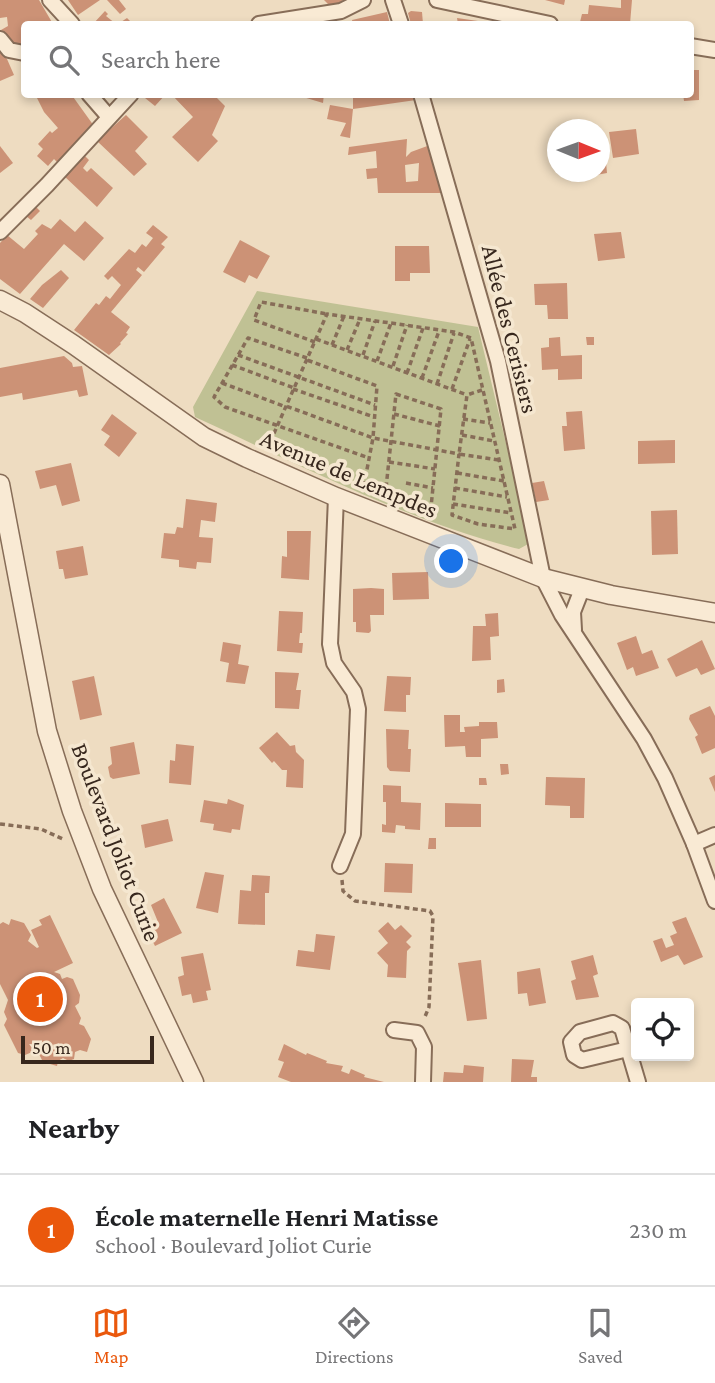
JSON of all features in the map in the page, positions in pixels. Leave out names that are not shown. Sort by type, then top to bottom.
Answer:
[{"type":"street","points":[[50,0],[69,21]]},
{"type":"street","points":[[278,21],[341,11],[363,0]]},
{"type":"street","points":[[393,0],[400,21]]},
{"type":"street","points":[[444,1],[536,21]]},
{"type":"street","points":[[0,39],[9,50],[21,52]]},
{"type":"street","points":[[694,46],[715,50]]},
{"type":"street","points":[[92,98],[109,117]]},
{"type":"street","points":[[0,232],[127,98]]},
{"type":"street","name":"Allée des Cerisiers","points":[[422,98],[498,361],[543,578],[562,615],[644,739],[694,844],[715,901]]},
{"type":"street","name":"Avenue de Lempdes","points":[[0,300],[74,345],[204,437],[336,497],[543,578],[582,589],[715,613]]},
{"type":"street","name":"Boulevard Joliot Curie","points":[[0,485],[47,731],[86,849],[102,888],[194,1082]]},
{"type":"street","points":[[336,497],[330,644],[334,663],[354,692],[358,709],[353,834],[340,866]]},
{"type":"street","points":[[574,632],[573,612],[582,589]]},
{"type":"street","points":[[694,844],[715,835]]},
{"type":"street","points":[[394,1030],[417,1034],[424,1046],[423,1082]]},
{"type":"street","points":[[628,1049],[638,1082]]},
{"type":"path","points":[[471,338],[454,332],[261,302],[254,320],[347,350],[467,395],[483,389]]},
{"type":"path","points":[[261,464],[327,314]]},
{"type":"path","points":[[332,345],[344,316]]},
{"type":"path","points":[[347,350],[360,319]]},
{"type":"path","points":[[362,356],[375,321]]},
{"type":"path","points":[[377,361],[391,323]]},
{"type":"path","points":[[392,367],[407,326]]},
{"type":"path","points":[[407,373],[423,328]]},
{"type":"path","points":[[422,378],[439,330]]},
{"type":"path","points":[[437,384],[454,332]]},
{"type":"path","points":[[269,445],[364,485],[373,438],[377,386],[247,338],[214,397],[225,407],[369,458]]},
{"type":"path","points":[[452,389],[471,338]]},
{"type":"path","points":[[467,395],[452,515],[478,524],[515,529],[471,338]]},
{"type":"path","points":[[237,355],[375,405]]},
{"type":"path","points":[[232,365],[374,417]]},
{"type":"path","points":[[222,383],[373,438],[499,460]]},
{"type":"path","points":[[396,394],[441,409],[430,507],[386,488],[394,413],[396,394]]},
{"type":"path","points":[[394,413],[440,426]]},
{"type":"path","points":[[463,419],[490,423]]},
{"type":"path","points":[[461,435],[494,441]]},
{"type":"path","points":[[389,461],[435,469]]},
{"type":"path","points":[[457,473],[504,481]]},
{"type":"path","points":[[406,483],[433,488]]},
{"type":"path","points":[[455,488],[507,497]]},
{"type":"path","points":[[453,504],[511,513]]},
{"type":"path","points":[[0,824],[41,829],[86,849]]},
{"type":"path","points":[[340,866],[344,891],[355,901],[430,911],[433,916],[429,1007],[417,1034]]},
{"type":"green space","points":[[257,291],[478,327],[530,543],[519,549],[395,508],[195,417],[193,407]]},
{"type":"building","points":[[0,0],[39,0],[51,21],[21,21],[21,46],[13,45],[1,30],[8,26],[7,17],[0,18]]},
{"type":"building","points":[[68,0],[100,0],[78,15]]},
{"type":"building","points":[[107,0],[119,0],[126,9],[120,14]]},
{"type":"building","points":[[324,0],[343,0],[332,8]]},
{"type":"building","points":[[545,0],[565,0],[564,5]]},
{"type":"building","points":[[621,0],[632,0],[630,21],[580,21],[582,14],[588,14],[589,5],[621,8]]},
{"type":"building","points":[[105,11],[108,14],[106,16],[112,21],[96,21]]},
{"type":"building","points":[[387,12],[389,21],[352,21]]},
{"type":"building","points":[[422,12],[423,21],[410,21],[408,13]]},
{"type":"building","points":[[457,18],[478,21],[458,21]]},
{"type":"building","points":[[0,51],[14,75],[0,81]]},
{"type":"building","points":[[694,70],[699,70],[699,100],[684,101],[684,98],[694,98]]},
{"type":"building","points":[[37,98],[74,98],[94,126],[59,164],[54,159],[48,166],[37,156],[43,149],[38,144],[50,131],[52,133],[58,128],[44,112]]},
{"type":"building","points":[[145,98],[162,98],[155,106]]},
{"type":"building","points":[[175,98],[217,98],[225,106],[212,135],[218,141],[198,162],[172,137],[193,117]]},
{"type":"building","points":[[306,98],[324,98],[323,103]]},
{"type":"building","points":[[353,98],[416,100],[353,109]]},
{"type":"building","points":[[330,105],[353,109],[350,138],[340,136],[346,123],[327,119]]},
{"type":"building","points":[[126,115],[148,137],[135,151],[147,164],[134,176],[97,141]]},
{"type":"building","points":[[636,129],[639,154],[613,158],[610,132]]},
{"type":"building","points":[[407,139],[406,157],[411,152],[430,145],[442,193],[378,193],[377,178],[367,179],[366,169],[377,168],[376,151],[348,155],[349,147]],"holes":[[[419,163],[418,181],[406,182],[405,165]]]},
{"type":"building","points":[[0,146],[13,163],[0,173]]},
{"type":"building","points":[[84,155],[89,160],[83,168],[87,172],[91,168],[113,188],[97,207],[64,176]]},
{"type":"building","points":[[35,206],[40,211],[31,220],[26,216]]},
{"type":"building","points":[[60,219],[75,232],[85,221],[104,238],[84,261],[64,244],[20,294],[0,279],[0,243],[7,235],[24,249],[38,234],[35,231],[42,224],[51,229]]},
{"type":"building","points":[[153,225],[168,237],[161,244],[165,247],[144,272],[138,267],[136,270],[142,275],[111,312],[130,327],[121,344],[109,355],[74,330],[96,303],[99,305],[106,296],[110,299],[121,285],[112,276],[108,280],[104,276],[129,249],[135,253],[142,244],[146,247],[153,238],[146,233]]},
{"type":"building","points":[[621,232],[625,258],[598,261],[594,234]]},
{"type":"building","points":[[240,240],[270,256],[257,279],[249,275],[245,283],[223,272]]},
{"type":"building","points":[[395,246],[429,246],[430,273],[410,273],[410,281],[395,281]]},
{"type":"building","points":[[61,270],[69,278],[43,308],[30,299],[42,285]]},
{"type":"building","points":[[486,277],[499,277],[499,282],[488,282]]},
{"type":"building","points":[[567,283],[568,319],[548,319],[547,305],[535,305],[534,284]]},
{"type":"building","points":[[560,337],[561,356],[582,355],[582,379],[558,380],[558,369],[542,370],[541,348],[549,347],[549,338]]},
{"type":"building","points":[[586,337],[594,337],[594,345],[587,345]]},
{"type":"building","points":[[64,356],[73,367],[82,366],[88,395],[79,397],[77,390],[23,400],[22,393],[0,397],[0,368]]},
{"type":"building","points":[[582,411],[585,449],[564,451],[562,426],[567,426],[566,412]]},
{"type":"building","points":[[112,414],[137,433],[119,457],[104,445],[110,436],[101,430]]},
{"type":"building","points":[[675,440],[675,463],[638,464],[638,441]]},
{"type":"building","points":[[71,463],[80,501],[62,506],[56,485],[40,489],[35,471]]},
{"type":"building","points":[[544,481],[549,500],[536,502],[532,483]]},
{"type":"building","points":[[186,499],[217,503],[215,522],[201,520],[199,537],[213,538],[211,563],[197,562],[196,569],[179,567],[179,560],[161,558],[164,533],[175,534],[177,527],[183,528]]},
{"type":"building","points":[[677,510],[678,554],[652,555],[651,511]]},
{"type":"building","points":[[287,531],[311,531],[309,580],[281,578],[282,556],[287,557]]},
{"type":"building","points":[[83,546],[88,575],[65,579],[63,569],[59,569],[56,551]]},
{"type":"building","points":[[428,572],[429,599],[393,600],[392,573]]},
{"type":"building","points":[[353,589],[384,589],[384,615],[370,615],[369,633],[356,632],[356,622],[353,622]]},
{"type":"building","points":[[279,611],[303,612],[299,643],[303,643],[302,653],[277,651]]},
{"type":"building","points":[[498,613],[499,636],[490,637],[491,660],[472,661],[473,626],[486,626],[485,614]]},
{"type":"building","points":[[636,636],[642,654],[652,650],[659,668],[636,676],[633,667],[627,670],[617,643]]},
{"type":"building","points":[[702,640],[715,669],[701,675],[697,668],[676,677],[667,659]]},
{"type":"building","points":[[223,642],[241,645],[238,664],[249,666],[245,684],[226,682],[229,663],[220,661]]},
{"type":"building","points":[[275,672],[299,673],[296,690],[301,690],[299,709],[275,708]]},
{"type":"building","points":[[94,676],[102,715],[80,720],[72,681]]},
{"type":"building","points":[[387,676],[411,677],[410,695],[406,695],[406,712],[384,711]]},
{"type":"building","points":[[504,679],[505,692],[497,693],[497,680]]},
{"type":"building","points":[[710,706],[715,716],[715,748],[702,754],[695,737],[698,735],[689,719],[690,715]]},
{"type":"building","points":[[444,715],[460,715],[460,732],[465,732],[464,727],[479,726],[479,722],[497,722],[498,738],[481,739],[481,757],[466,757],[465,746],[445,747]]},
{"type":"building","points":[[386,729],[409,730],[410,772],[390,771],[387,767]]},
{"type":"building","points":[[277,732],[290,746],[295,745],[296,752],[304,760],[303,788],[286,787],[287,770],[282,770],[274,761],[272,763],[259,748]]},
{"type":"building","points":[[134,742],[140,774],[113,779],[108,767],[112,764],[110,747]]},
{"type":"building","points":[[176,744],[194,746],[191,785],[169,783],[170,760],[175,761]]},
{"type":"building","points":[[500,764],[508,764],[509,774],[501,775]]},
{"type":"building","points":[[715,775],[715,792],[709,778]]},
{"type":"building","points":[[546,777],[585,778],[584,818],[570,818],[570,806],[545,805]]},
{"type":"building","points":[[479,778],[486,778],[487,785],[479,785]]},
{"type":"building","points":[[383,785],[401,786],[401,802],[421,803],[420,830],[396,825],[395,833],[382,832],[382,824],[386,825]]},
{"type":"building","points":[[228,799],[244,805],[240,830],[232,829],[231,833],[213,830],[214,824],[200,822],[204,800],[227,804]]},
{"type":"building","points":[[445,803],[481,804],[481,827],[445,827]]},
{"type":"building","points":[[168,819],[173,841],[145,848],[141,825]]},
{"type":"building","points":[[429,838],[436,838],[436,849],[428,849]]},
{"type":"building","points":[[385,863],[413,864],[412,893],[384,892]]},
{"type":"building","points":[[205,872],[224,875],[218,913],[196,908]]},
{"type":"building","points":[[252,875],[270,876],[269,893],[265,893],[265,925],[238,924],[240,890],[251,891]]},
{"type":"building","points":[[164,898],[182,933],[155,946],[146,928],[158,922],[151,905]]},
{"type":"building","points":[[50,915],[73,963],[54,972],[60,974],[62,979],[73,979],[80,995],[79,1003],[75,1006],[81,1018],[79,1024],[84,1026],[91,1039],[87,1052],[75,1052],[74,1059],[69,1061],[63,1058],[58,1061],[57,1066],[43,1062],[37,1050],[25,1055],[18,1053],[4,1025],[8,1000],[0,984],[0,924],[3,922],[9,925],[11,919],[24,923],[31,935],[28,941],[37,948],[39,947],[31,930],[42,925],[39,920]]},
{"type":"building","points":[[686,917],[703,957],[684,965],[678,955],[661,962],[653,941],[662,938],[666,948],[674,945],[670,936],[677,933],[672,922]]},
{"type":"building","points":[[388,922],[395,930],[401,925],[412,936],[406,942],[411,947],[407,951],[406,978],[387,977],[388,965],[377,953],[388,943],[378,931]]},
{"type":"building","points":[[316,934],[335,936],[330,970],[296,966],[298,950],[314,952]]},
{"type":"building","points":[[203,953],[211,990],[206,991],[208,1000],[193,1003],[191,994],[182,996],[178,977],[184,975],[181,957]]},
{"type":"building","points":[[593,955],[598,974],[593,976],[599,997],[576,1000],[571,981],[576,979],[571,961]]},
{"type":"building","points":[[481,960],[487,1019],[467,1021],[458,963]]},
{"type":"building","points":[[540,968],[546,1003],[529,1006],[527,993],[518,994],[517,972]]},
{"type":"building","points":[[284,1044],[306,1055],[307,1053],[327,1061],[326,1063],[343,1066],[341,1071],[349,1074],[351,1069],[365,1075],[364,1077],[384,1082],[291,1082],[278,1077],[284,1062],[278,1060]]},
{"type":"building","points":[[512,1059],[534,1060],[531,1077],[537,1077],[537,1082],[511,1082]]},
{"type":"building","points":[[464,1065],[484,1067],[483,1082],[443,1082],[444,1072],[463,1073]]},
{"type":"place","name":"École maternelle Henri Matisse","points":[[40,999]]}]
